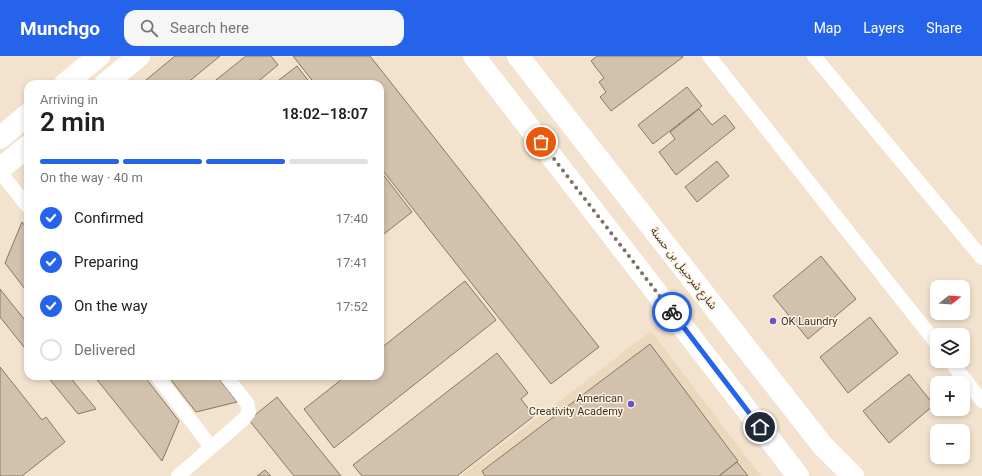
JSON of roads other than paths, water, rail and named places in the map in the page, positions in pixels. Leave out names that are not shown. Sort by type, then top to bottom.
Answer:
[{"type":"street","points":[[70,80],[99,56]]},
{"type":"street","points":[[110,80],[139,56]]},
{"type":"street","points":[[474,56],[798,476]]},
{"type":"street","name":"شارع شرحبيل بن حسنة","points":[[518,56],[822,445],[853,476]]},
{"type":"street","points":[[0,138],[24,117]]},
{"type":"street","points":[[0,171],[24,150]]},
{"type":"lane","points":[[709,56],[930,335]]},
{"type":"lane","points":[[814,56],[982,258]]},
{"type":"lane","points":[[0,171],[24,202]]},
{"type":"lane","points":[[956,368],[982,401]]},
{"type":"lane","points":[[160,380],[211,447]]},
{"type":"lane","points":[[178,476],[244,419],[249,412],[247,403],[229,380]]},
{"type":"place","name":"OK Laundry","points":[[773,321]]},
{"type":"place","name":"American Creativity Academy","points":[[631,404]]}]
